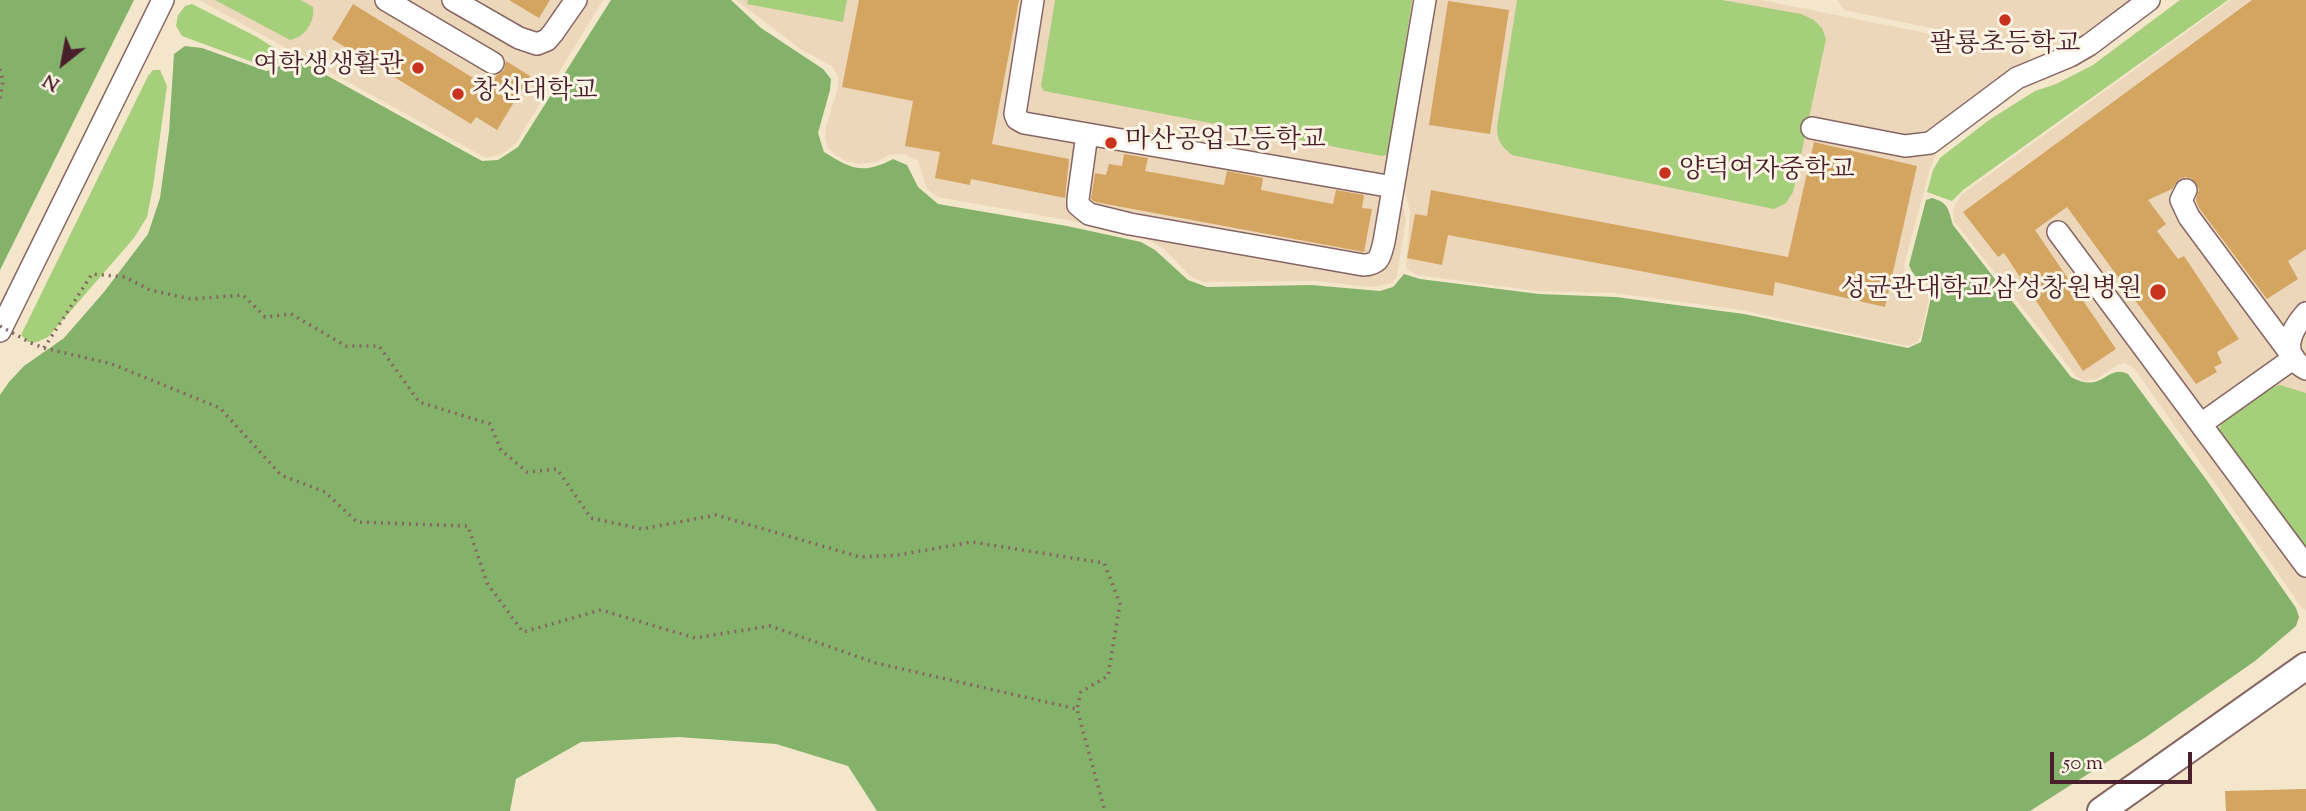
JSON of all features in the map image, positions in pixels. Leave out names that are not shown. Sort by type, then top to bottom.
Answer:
[{"type":"main road","points":[[2101,811],[2306,666]]},
{"type":"street","points":[[0,331],[163,0]]},
{"type":"street","points":[[386,0],[493,63]]},
{"type":"street","points":[[453,0],[519,38],[537,44],[547,40],[576,0]]},
{"type":"street","points":[[1033,0],[1016,106],[1017,119],[1024,123],[1393,187]]},
{"type":"street","points":[[1087,135],[1078,205],[1089,214],[1130,224],[1363,265],[1373,264],[1378,260],[1393,187],[1425,0]]},
{"type":"street","points":[[1812,128],[1905,146],[1930,143],[2017,78],[2089,45],[2149,0]]},
{"type":"street","points":[[2186,190],[2181,200],[2189,217],[2250,302],[2298,362]]},
{"type":"street","points":[[2058,232],[2306,566]]},
{"type":"street","points":[[2250,302],[2269,317],[2283,321],[2306,313]]},
{"type":"street","points":[[2298,362],[2289,346],[2290,335],[2306,313]]},
{"type":"street","points":[[2201,424],[2298,362]]},
{"type":"path","points":[[0,69],[4,81],[0,99]]},
{"type":"path","points":[[44,348],[92,274],[125,277],[150,290],[191,299],[243,295],[265,317],[291,314],[346,346],[379,346],[419,402],[490,424],[501,450],[527,472],[557,468],[591,518],[642,529],[716,515],[860,557],[898,555],[972,542],[1104,563],[1120,603],[1108,676],[1081,691],[1077,709],[1105,811]]},
{"type":"path","points":[[0,326],[44,348],[112,364],[220,408],[281,475],[325,492],[357,522],[468,526],[487,583],[523,632],[601,610],[695,638],[770,626],[876,663],[1077,709]]},
{"type":"shaded area","name":"창신대학교","points":[[199,0],[603,0],[516,143],[502,154],[486,158]]},
{"type":"shaded area","name":"마산공업고등학교","points":[[736,0],[1417,0],[1393,163],[1406,219],[1397,276],[1393,283],[1372,287],[1314,281],[1203,282],[1190,276],[1164,249],[1145,238],[1072,221],[938,197],[927,189],[918,161],[904,154],[889,155],[876,162],[859,164],[845,161],[828,149],[825,138],[838,88],[838,76],[832,66],[802,50]]},
{"type":"shaded area","name":"양덕여자중학교","points":[[1432,0],[1761,0],[2012,50],[2028,50],[2031,56],[2026,65],[1968,101],[1950,121],[1930,169],[1904,265],[1907,278],[1929,290],[1921,336],[1916,343],[1907,346],[1741,310],[1615,293],[1536,291],[1417,275],[1406,268],[1410,212],[1402,178]]},
{"type":"shaded area","name":"팔룡초등학교","points":[[1837,0],[2140,0],[2078,43],[2061,48],[2013,45],[1844,10]]},
{"type":"shaded area","name":"성균관대학교삼성창원병원","points":[[2231,0],[2306,0],[2306,610],[2302,608],[2134,368],[2125,363],[2117,365],[2097,379],[2084,381],[2076,376],[1954,221],[1953,209],[1961,195]]},
{"type":"green space","points":[[0,0],[134,0],[0,270]]},
{"type":"green space","points":[[215,0],[301,0],[313,7],[311,23],[300,36],[290,40]]},
{"type":"green space","points":[[611,0],[731,0],[761,28],[823,69],[831,79],[818,133],[824,152],[833,158],[857,168],[873,167],[893,159],[907,165],[918,187],[938,204],[1067,226],[1141,242],[1155,250],[1188,280],[1207,287],[1311,285],[1380,291],[1393,287],[1404,274],[1420,279],[1539,294],[1616,297],[1744,314],[1908,348],[1921,342],[1932,293],[1929,284],[1916,277],[1909,265],[1926,200],[1938,200],[1947,207],[1953,225],[2071,377],[2090,383],[2114,372],[2128,374],[2296,608],[2299,617],[2296,626],[2255,661],[2146,737],[2030,811],[877,811],[848,766],[776,744],[679,737],[581,742],[516,779],[510,811],[0,811],[0,395],[24,366],[64,338],[104,292],[148,234],[160,198],[169,132],[174,54],[185,46],[202,48],[266,71],[297,59],[482,161],[498,160],[518,147]]},
{"type":"green space","points":[[748,0],[847,0],[843,22],[747,4]]},
{"type":"green space","points":[[1055,0],[1412,0],[1389,154],[1382,156],[1044,91],[1041,86]]},
{"type":"green space","points":[[1517,0],[1722,0],[1801,14],[1814,20],[1822,28],[1826,39],[1793,192],[1786,203],[1774,209],[1512,155],[1500,143],[1497,127]]},
{"type":"green space","points":[[2180,0],[2228,0],[1963,190],[1952,201],[1927,192],[1933,170],[1940,158],[1989,120],[2035,91],[2056,84],[2093,65]]},
{"type":"green space","points":[[192,4],[276,49],[278,63],[274,68],[263,66],[182,36],[176,26],[178,15],[185,6]]},
{"type":"green space","points":[[153,70],[160,70],[167,86],[147,217],[134,238],[48,337],[37,342],[28,342],[21,335]]},
{"type":"green space","points":[[2280,385],[2306,393],[2306,553],[2219,429],[2245,402]]},
{"type":"building","points":[[509,0],[550,0],[539,18]]},
{"type":"building","points":[[859,0],[1019,0],[992,144],[1069,159],[1065,198],[971,179],[970,185],[935,178],[940,152],[905,146],[913,101],[842,87]]},
{"type":"building","points":[[2252,0],[2306,0],[2306,249],[2288,261],[2298,279],[2267,299],[2199,208],[2196,200],[2199,189],[2192,179],[2179,179],[2172,189],[2148,200],[2166,224],[2157,231],[2178,259],[2184,256],[2239,339],[2217,352],[2222,363],[2214,367],[2217,372],[2196,384],[2067,207],[2035,230],[2116,349],[2083,371],[2004,253],[1998,257],[1963,212]]},
{"type":"building","points":[[1448,1],[1509,10],[1490,134],[1429,125]]},
{"type":"building","name":"여학생생활관","points":[[353,4],[488,87],[504,70],[506,61],[530,76],[497,130],[476,117],[471,124],[332,39]]},
{"type":"building","points":[[1814,142],[1917,166],[1885,307],[1775,282],[1773,296],[1448,235],[1442,265],[1407,258],[1415,214],[1427,216],[1431,190],[1788,257]]},
{"type":"building","points":[[1124,154],[1148,158],[1145,171],[1224,185],[1227,171],[1263,178],[1261,190],[1333,204],[1336,190],[1364,195],[1362,208],[1372,209],[1364,252],[1095,202],[1091,199],[1095,173],[1106,175],[1109,164],[1122,166]]},
{"type":"building","points":[[2306,789],[2306,811],[2226,811],[2225,791]]},
{"type":"place","name":"팔룡초등학교","points":[[2005,20]]},
{"type":"place","name":"여학생생활관","points":[[418,68]]},
{"type":"place","name":"창신대학교","points":[[458,94]]},
{"type":"place","name":"마산공업고등학교","points":[[1111,143]]},
{"type":"place","name":"양덕여자중학교","points":[[1665,173]]},
{"type":"place","name":"성균관대학교삼성창원병원","points":[[2158,292]]}]
